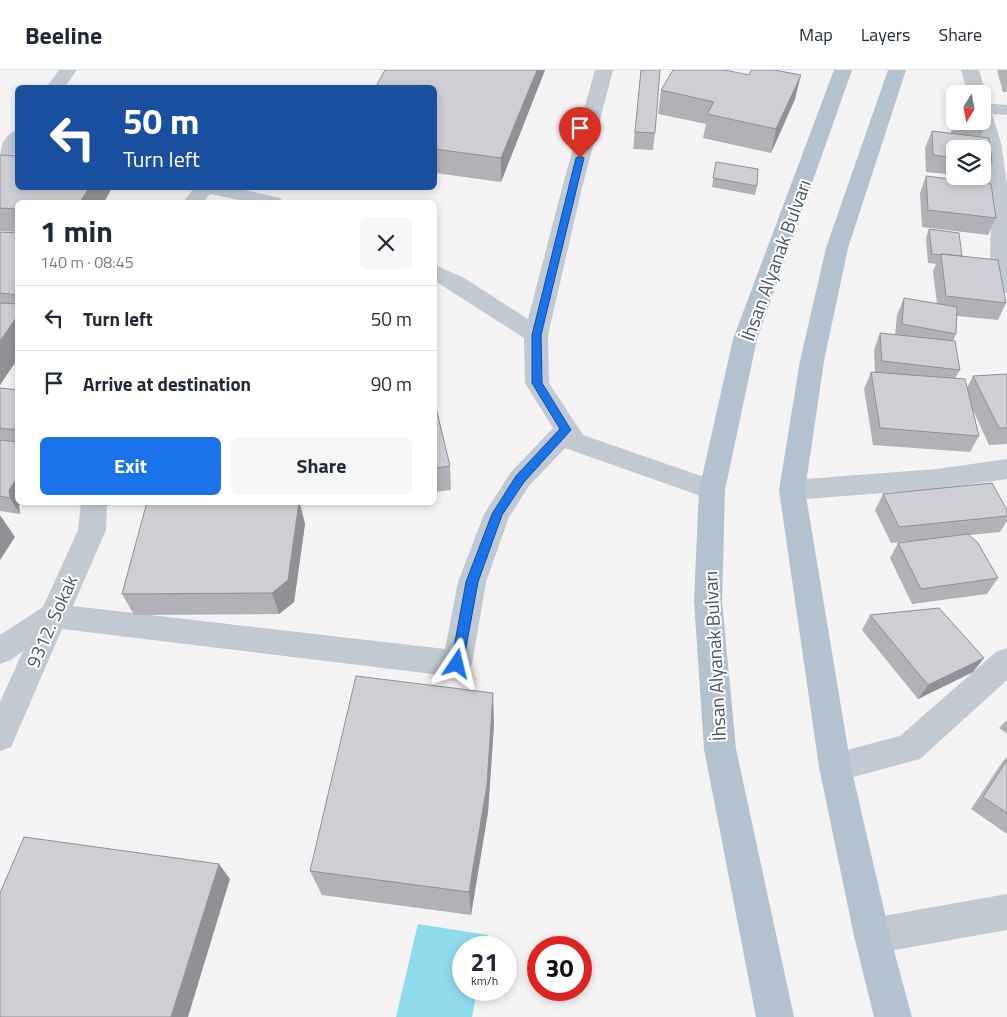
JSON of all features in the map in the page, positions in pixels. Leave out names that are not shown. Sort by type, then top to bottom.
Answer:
[{"type":"main road","name":"İhsan Alyanak Bulvarı","points":[[775,1017],[720,749],[708,600],[712,490],[745,339],[843,70]]},
{"type":"main road","points":[[892,1017],[835,767],[792,490],[812,362],[837,248],[897,70]]},
{"type":"street","points":[[57,85],[68,70]]},
{"type":"street","points":[[604,70],[571,192],[536,335],[537,383],[574,442],[712,490]]},
{"type":"street","points":[[970,70],[974,85]]},
{"type":"street","points":[[991,109],[1007,110]]},
{"type":"street","points":[[987,130],[991,143],[1001,210],[1001,259],[1007,286]]},
{"type":"street","points":[[0,159],[15,140]]},
{"type":"street","points":[[0,163],[15,164]]},
{"type":"street","points":[[221,190],[265,200]]},
{"type":"street","points":[[437,273],[456,282],[536,335]]},
{"type":"street","points":[[0,651],[52,616],[457,664],[472,582],[497,514],[520,479],[566,430]]},
{"type":"street","points":[[792,490],[937,479],[1007,469]]},
{"type":"street","name":"9312. Sokak","points":[[0,737],[52,616],[92,530],[94,505]]},
{"type":"street","points":[[835,767],[909,749],[1007,661]]},
{"type":"street","points":[[872,936],[1007,912]]},
{"type":"water","points":[[418,924],[488,935],[452,936],[452,1001],[475,1001],[472,1017],[396,1017]]},
{"type":"building","points":[[385,70],[537,70],[501,158],[437,149],[437,85],[377,85]]},
{"type":"building","points":[[641,70],[660,70],[655,133],[635,132]]},
{"type":"building","points":[[673,70],[725,70],[749,75],[751,70],[774,70],[801,75],[776,129],[707,114],[714,102],[661,90]]},
{"type":"building","points":[[932,131],[989,138],[989,140],[946,140],[946,157],[933,155]]},
{"type":"building","points":[[0,155],[15,156],[15,190],[88,190],[81,200],[15,200],[15,209],[0,208]]},
{"type":"building","points":[[716,162],[758,169],[757,186],[713,178]]},
{"type":"building","points":[[926,176],[946,178],[946,185],[991,184],[996,218],[928,210]]},
{"type":"building","points":[[929,229],[959,233],[962,256],[932,254]]},
{"type":"building","points":[[0,232],[15,233],[15,295],[0,293]]},
{"type":"building","points":[[941,254],[998,260],[1006,303],[946,296]]},
{"type":"building","points":[[904,298],[957,307],[956,334],[902,324]]},
{"type":"building","points":[[0,303],[15,304],[15,319],[0,341]]},
{"type":"building","points":[[880,333],[955,341],[960,370],[882,361]]},
{"type":"building","points":[[871,372],[965,379],[979,436],[880,428]]},
{"type":"building","points":[[1007,374],[1007,428],[999,428],[973,376]]},
{"type":"building","points":[[0,388],[15,390],[15,430],[0,428]]},
{"type":"building","points":[[437,413],[450,466],[437,468]]},
{"type":"building","points":[[0,440],[15,442],[15,481],[9,490],[10,498],[0,496]]},
{"type":"building","points":[[992,483],[1007,510],[1007,516],[899,527],[883,494]]},
{"type":"building","points":[[146,505],[299,505],[288,580],[272,593],[122,594]]},
{"type":"building","points":[[968,534],[978,543],[998,578],[921,589],[898,543]]},
{"type":"building","points":[[939,608],[984,658],[928,685],[870,615]]},
{"type":"building","points":[[356,676],[493,693],[487,785],[469,892],[310,871]]},
{"type":"building","points":[[1007,760],[1007,813],[983,797]]},
{"type":"building","points":[[24,837],[219,864],[171,1017],[0,1017],[0,893]]},
{"type":"route","points":[[457,664],[472,582],[497,514],[520,479],[566,430],[537,383],[536,335],[580,158]]}]
